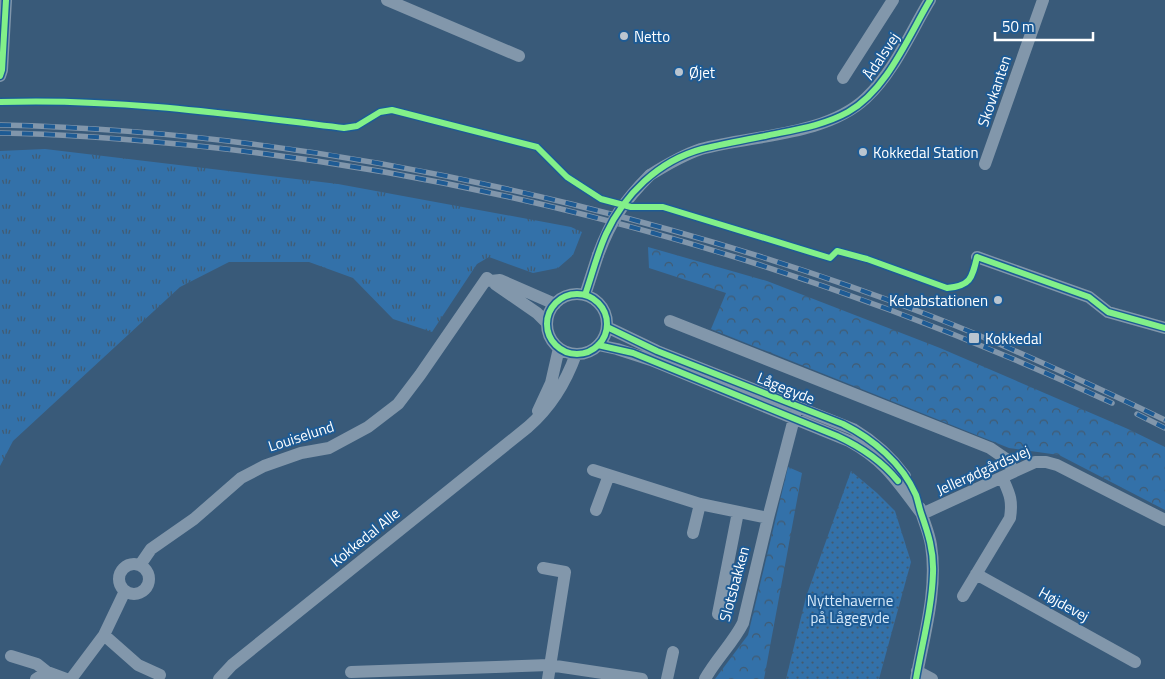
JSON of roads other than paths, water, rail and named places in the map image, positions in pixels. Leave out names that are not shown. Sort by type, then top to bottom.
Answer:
[{"type":"street","points":[[0,76],[2,70],[6,0]]},
{"type":"street","points":[[387,0],[519,56]]},
{"type":"street","points":[[843,78],[893,0]]},
{"type":"street","name":"Ådalsvej","points":[[585,295],[606,234],[619,210],[650,175],[676,159],[700,150],[824,123],[849,112],[866,98],[886,75],[930,0]]},
{"type":"street","name":"Skovkanten","points":[[986,164],[1043,0]]},
{"type":"street","points":[[977,257],[1089,297],[1108,312],[1165,328]]},
{"type":"street","name":"Louiselund","points":[[140,565],[151,549],[194,520],[241,478],[264,466],[301,454],[329,448],[368,427],[398,404],[487,278],[491,281]]},
{"type":"street","points":[[491,281],[500,280],[555,304]]},
{"type":"street","points":[[491,281],[537,313],[547,323]]},
{"type":"street","points":[[570,295],[585,295],[601,307],[606,320],[605,334],[598,345],[587,352],[576,354],[559,348],[550,337],[547,323],[548,316],[555,304],[570,295]]},
{"type":"street","name":"Lågegyde","points":[[670,321],[990,448],[1006,459],[1014,471]]},
{"type":"street","name":"Lågegyde","points":[[606,327],[796,413],[849,441],[877,459],[892,473],[922,514]]},
{"type":"street","name":"Lågegyde","points":[[598,345],[633,354],[796,413],[843,424],[870,441],[886,454],[899,469],[916,496],[930,537],[933,571],[932,588],[916,675]]},
{"type":"street","name":"Kokkedal Alle","points":[[533,423],[551,383],[559,348]]},
{"type":"street","name":"Kokkedal Alle","points":[[219,679],[232,665],[533,423],[554,399],[564,382],[576,354]]},
{"type":"street","name":"Slotsbakken","points":[[705,679],[736,638],[744,622],[768,518],[796,413]]},
{"type":"street","name":"Jellerødgårdsvej","points":[[922,514],[1034,462],[1046,462],[1057,465],[1165,520]]},
{"type":"street","points":[[593,470],[700,504],[768,518]]},
{"type":"street","points":[[596,510],[609,475]]},
{"type":"street","points":[[962,596],[1010,518],[1012,508],[1011,497],[1002,477]]},
{"type":"street","points":[[693,533],[700,504]]},
{"type":"street","name":"Slotsbakken","points":[[718,614],[738,512]]},
{"type":"street","points":[[130,564],[140,565],[149,576],[147,585],[135,594],[125,591],[118,578],[122,569],[130,564]]},
{"type":"street","points":[[543,568],[565,572],[548,679]]},
{"type":"street","name":"Højdevej","points":[[976,574],[1136,662]]},
{"type":"street","points":[[72,679],[104,635],[125,591]]},
{"type":"street","points":[[104,635],[138,665],[160,675]]},
{"type":"street","points":[[667,679],[673,652]]},
{"type":"street","points":[[11,656],[37,664],[47,672],[66,679]]},
{"type":"street","points":[[351,672],[406,674],[549,665],[642,679]]},
{"type":"street","points":[[36,679],[47,672]]},
{"type":"street","points":[[916,675],[932,679]]},
{"type":"railway","points":[[0,125],[144,133],[288,149],[430,173],[571,204],[753,254],[887,299],[1020,353],[1165,420]]},
{"type":"railway","points":[[0,133],[156,142],[325,162],[441,183],[556,208],[671,238],[783,273],[895,312],[1004,355],[1112,403]]},
{"type":"railway","points":[[1137,414],[1165,428]]},
{"type":"place","name":"Netto","points":[[624,36]]},
{"type":"place","name":"Øjet","points":[[679,72]]},
{"type":"place","name":"Kokkedal Station","points":[[863,152]]},
{"type":"place","name":"Kebabstationen","points":[[998,300]]},
{"type":"place","name":"Kokkedal","points":[[974,338]]},
{"type":"park label","name":"Nyttehaverne på Lågegyde","points":[[850,608]]}]
